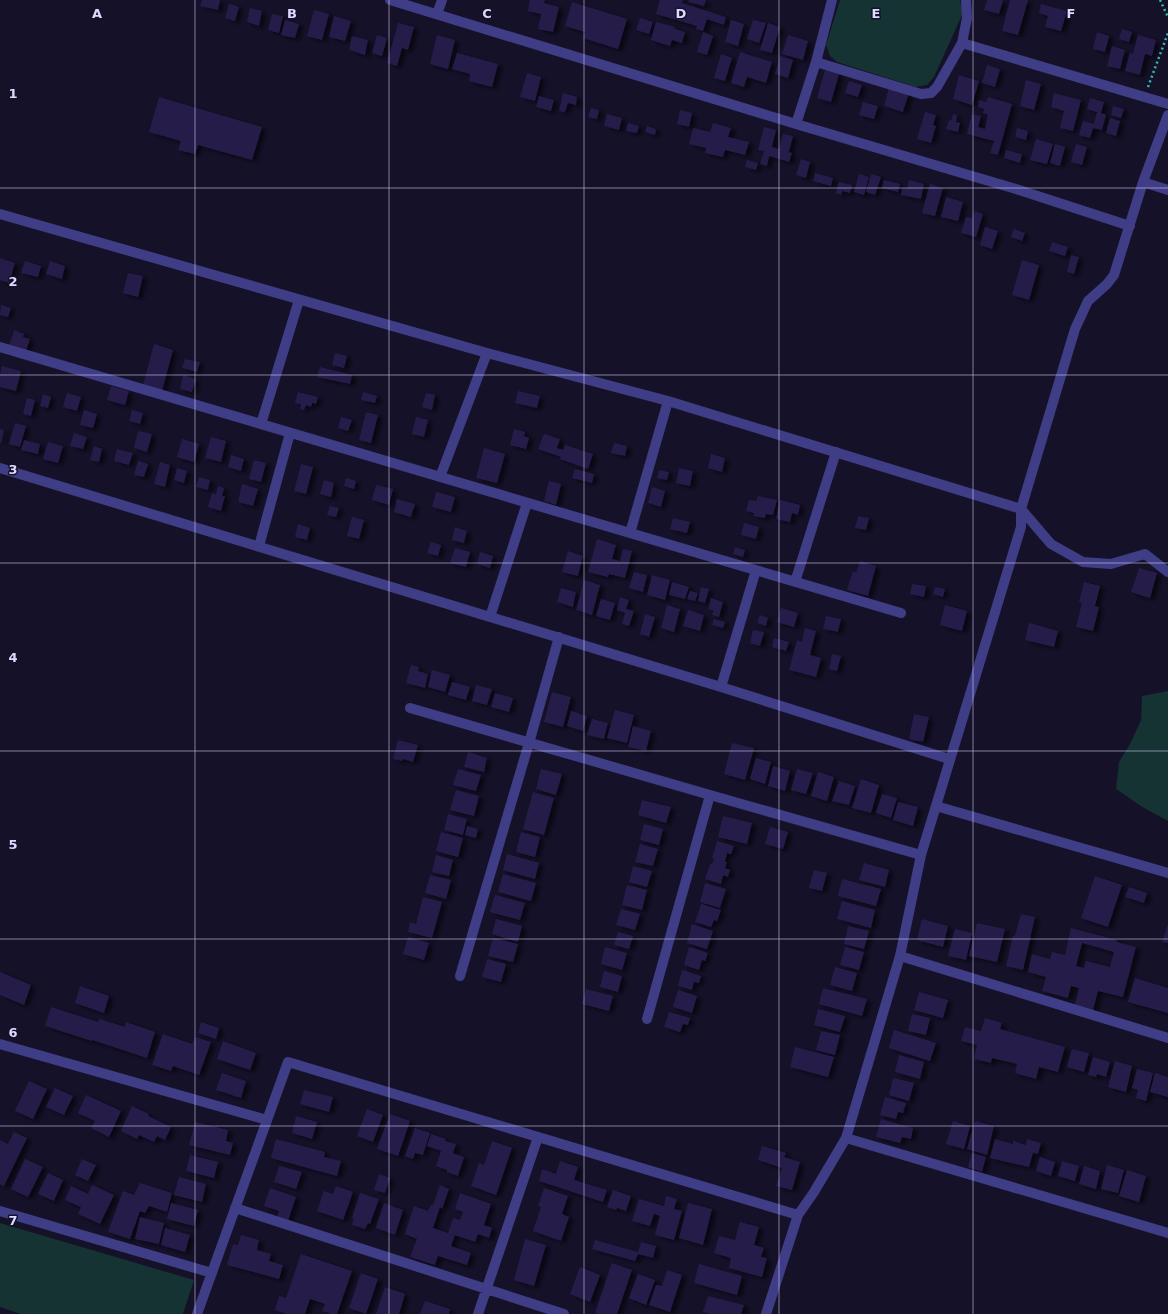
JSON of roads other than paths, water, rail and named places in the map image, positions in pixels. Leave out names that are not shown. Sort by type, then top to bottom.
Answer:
[{"type":"street","points":[[390,0],[796,124],[1016,189],[1130,226]]},
{"type":"street","points":[[437,14],[442,0]]},
{"type":"street","points":[[796,124],[816,62],[831,0]]},
{"type":"street","points":[[816,62],[921,94],[931,93],[937,87],[962,43],[967,18],[966,0]]},
{"type":"street","points":[[962,43],[1168,104]]},
{"type":"street","points":[[766,1314],[798,1215],[814,1192],[846,1138],[900,956],[921,855],[949,759],[1021,527],[1021,509],[1075,329],[1088,301],[1107,284],[1114,275],[1144,182],[1168,115]]},
{"type":"street","points":[[1144,182],[1168,190]]},
{"type":"street","points":[[0,214],[487,353],[668,401],[836,452],[1021,509],[1051,544],[1083,562],[1111,564],[1145,554],[1168,572]]},
{"type":"street","points":[[261,424],[299,300]]},
{"type":"street","points":[[0,347],[901,613]]},
{"type":"street","points":[[440,477],[487,353]]},
{"type":"street","points":[[630,533],[668,401]]},
{"type":"street","points":[[259,546],[290,433]]},
{"type":"street","points":[[795,582],[836,452]]},
{"type":"street","points":[[0,468],[721,686],[949,759]]},
{"type":"street","points":[[490,617],[527,503]]},
{"type":"street","points":[[721,686],[756,570]]},
{"type":"street","points":[[460,976],[529,743],[558,637]]},
{"type":"street","points":[[410,708],[921,855]]},
{"type":"street","points":[[647,1019],[710,795]]},
{"type":"street","points":[[936,806],[1168,873]]},
{"type":"street","points":[[900,956],[1168,1038]]},
{"type":"street","points":[[0,1044],[267,1120]]},
{"type":"street","points":[[197,1314],[288,1062],[798,1215]]},
{"type":"street","points":[[478,1314],[538,1137]]},
{"type":"street","points":[[846,1138],[1168,1233]]},
{"type":"street","points":[[235,1208],[564,1314]]},
{"type":"street","points":[[0,1211],[212,1273]]}]
